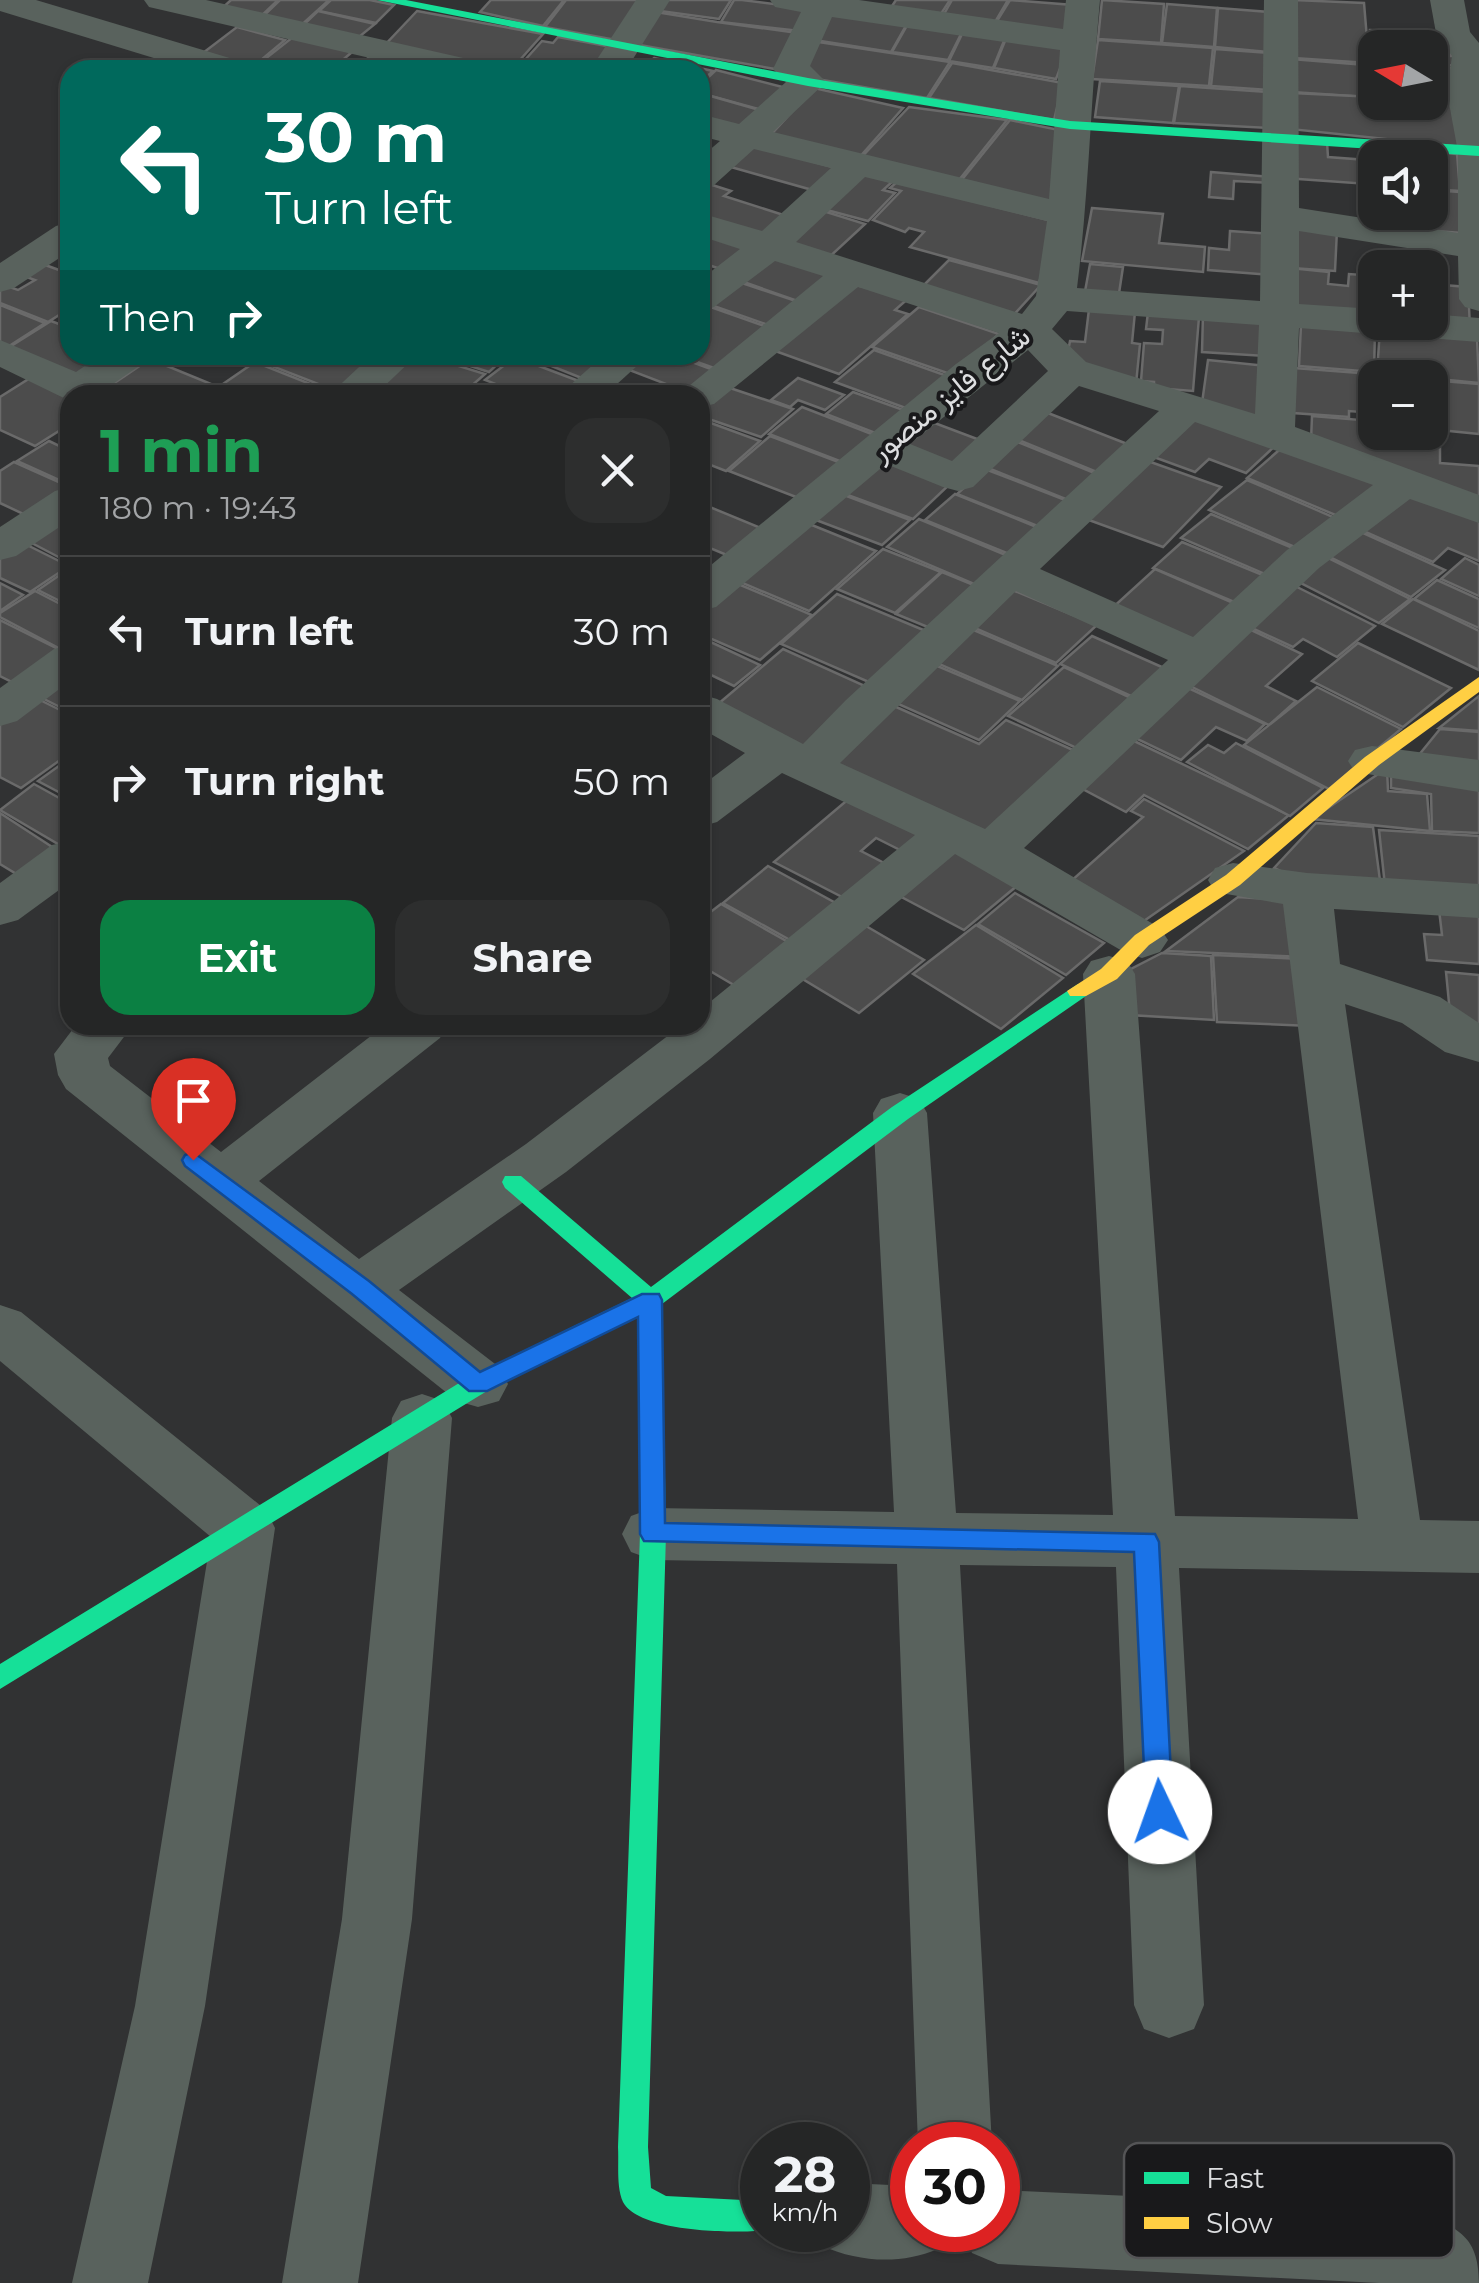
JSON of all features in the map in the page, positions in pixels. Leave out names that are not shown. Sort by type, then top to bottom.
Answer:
[{"type":"street","points":[[0,0],[46,6],[201,60]]},
{"type":"street","points":[[161,0],[425,60]]},
{"type":"street","points":[[352,60],[368,47],[400,2],[615,58],[654,0]]},
{"type":"street","points":[[787,0],[824,2],[1080,42]]},
{"type":"street","name":"شارع فايز منصور","points":[[710,589],[970,373],[1030,330],[1056,298],[1067,214],[1070,125],[1084,0]]},
{"type":"street","points":[[1274,433],[1279,372],[1281,0]]},
{"type":"street","points":[[1448,0],[1453,33],[1470,55],[1462,73],[1466,112],[1477,150],[1479,299]]},
{"type":"street","points":[[808,82],[791,69],[803,36],[824,2]]},
{"type":"street","points":[[710,70],[1070,125],[1477,150]]},
{"type":"street","points":[[710,169],[808,82]]},
{"type":"street","points":[[710,127],[856,166],[1067,214]]},
{"type":"street","points":[[710,291],[768,247],[856,166]]},
{"type":"street","points":[[1279,216],[1476,247]]},
{"type":"street","points":[[710,227],[1030,330],[1072,370],[1274,433],[1479,510]]},
{"type":"street","points":[[0,280],[60,241]]},
{"type":"street","points":[[710,386],[850,275]]},
{"type":"street","points":[[1056,298],[1358,320]]},
{"type":"street","points":[[1448,327],[1479,330]]},
{"type":"street","points":[[0,352],[69,385]]},
{"type":"street","points":[[92,385],[116,365]]},
{"type":"street","points":[[362,385],[385,365]]},
{"type":"street","points":[[592,385],[617,365]]},
{"type":"street","points":[[882,448],[958,478],[1009,434],[1072,370]]},
{"type":"street","points":[[710,805],[794,759],[863,710],[1188,406]]},
{"type":"street","points":[[710,1032],[970,842],[1200,657],[1303,559],[1407,480]]},
{"type":"street","points":[[0,547],[60,507]]},
{"type":"street","points":[[1012,572],[1200,657]]},
{"type":"street","points":[[0,711],[60,666]]},
{"type":"street","points":[[0,1678],[478,1384],[650,1300],[900,1113],[1233,880],[1372,760],[1479,683]]},
{"type":"street","points":[[710,714],[794,759],[970,842],[1126,957]]},
{"type":"street","points":[[1372,760],[1479,776]]},
{"type":"street","points":[[0,908],[60,864]]},
{"type":"street","points":[[1233,880],[1307,890],[1479,901]]},
{"type":"street","points":[[1307,890],[1314,975],[1392,1545]]},
{"type":"street","points":[[1126,957],[1146,1542],[1169,2005]]},
{"type":"street","points":[[1314,975],[1422,1010],[1464,1039],[1479,1043]]},
{"type":"street","points":[[98,1035],[80,1054],[85,1075],[478,1384]]},
{"type":"street","points":[[220,1182],[408,1035]]},
{"type":"street","points":[[360,1288],[512,1182],[706,1035]]},
{"type":"street","points":[[900,1113],[927,1538],[954,2122]]},
{"type":"street","points":[[512,1182],[650,1300],[653,1534],[633,2147],[636,2196],[663,2210],[740,2215]]},
{"type":"street","points":[[0,1328],[244,1528]]},
{"type":"street","points":[[320,2283],[376,1920],[422,1418]]},
{"type":"street","points":[[110,2283],[170,2006],[244,1528]]},
{"type":"street","points":[[653,1534],[1479,1547]]},
{"type":"street","points":[[1020,2228],[1124,2233]]},
{"type":"street","points":[[1428,2258],[1446,2271],[1452,2283]]},
{"type":"building","points":[[231,0],[278,0],[256,21],[218,12]]},
{"type":"building","points":[[280,0],[329,0],[297,29],[258,21]]},
{"type":"building","points":[[331,0],[370,0],[394,5],[376,23],[319,11]]},
{"type":"building","points":[[491,0],[564,0],[543,26],[480,12]]},
{"type":"building","points":[[566,0],[645,0],[616,40],[545,27]]},
{"type":"building","points":[[666,0],[731,0],[719,19],[660,11]]},
{"type":"building","points":[[734,0],[812,9],[800,31],[721,22]]},
{"type":"building","points":[[896,0],[950,0],[937,20],[888,12]]},
{"type":"building","points":[[952,0],[1008,0],[991,29],[940,21]]},
{"type":"building","points":[[1010,0],[1073,5],[1070,40],[992,29]]},
{"type":"building","points":[[1102,0],[1164,4],[1161,43],[1098,39]]},
{"type":"building","points":[[1294,0],[1364,3],[1366,30],[1358,30],[1358,62],[1293,58]]},
{"type":"building","points":[[1167,4],[1217,8],[1214,47],[1162,43]]},
{"type":"building","points":[[1218,8],[1269,12],[1268,52],[1215,47]]},
{"type":"building","points":[[318,11],[375,24],[354,41],[298,30]]},
{"type":"building","points":[[417,11],[543,34],[520,60],[438,60],[382,48]]},
{"type":"building","points":[[832,11],[908,22],[891,52],[814,40]]},
{"type":"building","points":[[656,12],[798,33],[775,69],[634,44]]},
{"type":"building","points":[[909,22],[963,30],[948,60],[892,52]]},
{"type":"building","points":[[237,27],[285,40],[261,60],[213,60],[199,56]]},
{"type":"building","points":[[964,30],[1006,36],[993,68],[949,61]]},
{"type":"building","points":[[1448,34],[1451,56],[1462,56],[1462,65],[1448,65]]},
{"type":"building","points":[[1007,36],[1069,45],[1056,79],[994,68]]},
{"type":"building","points":[[293,37],[352,52],[343,60],[264,60]]},
{"type":"building","points":[[558,37],[612,47],[603,60],[525,60],[542,41],[553,43]]},
{"type":"building","points":[[1098,40],[1213,48],[1209,86],[1092,79]]},
{"type":"building","points":[[812,41],[950,62],[927,98],[811,78],[803,69]]},
{"type":"building","points":[[1215,49],[1270,53],[1269,90],[1211,86]]},
{"type":"building","points":[[375,53],[406,60],[366,60]]},
{"type":"building","points":[[1291,59],[1358,64],[1358,96],[1292,92]]},
{"type":"building","points":[[952,63],[1063,83],[1054,120],[929,98]]},
{"type":"building","points":[[1448,68],[1450,68],[1455,101],[1448,100]]},
{"type":"building","points":[[716,70],[790,89],[766,111],[710,96],[710,76]]},
{"type":"building","points":[[1100,81],[1179,86],[1173,123],[1095,117]]},
{"type":"building","points":[[1180,86],[1268,92],[1269,128],[1174,123]]},
{"type":"building","points":[[814,88],[903,108],[857,160],[767,139]]},
{"type":"building","points":[[1292,93],[1358,96],[1358,120],[1448,120],[1448,102],[1455,102],[1462,147],[1448,146],[1448,140],[1395,140],[1290,129]]},
{"type":"building","points":[[710,96],[763,111],[739,133],[710,125]]},
{"type":"building","points":[[909,107],[1007,120],[955,185],[856,163]]},
{"type":"building","points":[[1010,120],[1059,130],[1053,209],[956,187]]},
{"type":"building","points":[[1286,139],[1327,142],[1328,157],[1358,159],[1358,183],[1285,178]]},
{"type":"building","points":[[751,145],[840,169],[816,191],[727,166]]},
{"type":"building","points":[[1448,153],[1457,154],[1460,191],[1448,190]]},
{"type":"building","points":[[1211,172],[1272,177],[1272,183],[1234,181],[1233,199],[1209,197]]},
{"type":"building","points":[[859,173],[892,182],[883,190],[895,193],[868,221],[823,209]]},
{"type":"building","points":[[897,182],[1056,222],[1039,283],[910,247],[924,232],[909,228],[905,232],[873,220],[901,191],[890,188]]},
{"type":"building","points":[[710,184],[731,191],[724,196],[793,218],[767,241],[710,223]]},
{"type":"building","points":[[1448,191],[1460,192],[1463,233],[1420,230],[1448,230]]},
{"type":"building","points":[[1092,208],[1163,214],[1159,243],[1205,247],[1203,272],[1082,261]]},
{"type":"building","points":[[820,210],[865,224],[825,261],[779,247]]},
{"type":"building","points":[[1295,226],[1337,230],[1335,271],[1291,268]]},
{"type":"building","points":[[1230,231],[1273,234],[1273,275],[1208,270],[1209,248],[1229,250]]},
{"type":"building","points":[[710,234],[758,250],[729,272],[710,265]]},
{"type":"building","points":[[769,255],[837,278],[806,304],[738,280]]},
{"type":"building","points":[[949,260],[1041,285],[1009,320],[916,293]]},
{"type":"building","points":[[37,262],[60,270],[60,314],[48,322],[0,303],[0,284],[18,290],[35,280],[18,274]]},
{"type":"building","points":[[1090,264],[1123,267],[1118,300],[1084,297]]},
{"type":"building","points":[[1290,268],[1329,272],[1328,284],[1348,286],[1349,274],[1358,275],[1358,318],[1287,312]]},
{"type":"building","points":[[736,281],[805,304],[777,328],[710,302]]},
{"type":"building","points":[[846,283],[910,297],[895,310],[908,314],[839,374],[767,348]]},
{"type":"building","points":[[1448,285],[1468,287],[1470,327],[1448,324]]},
{"type":"building","points":[[0,305],[45,323],[6,348],[0,345]]},
{"type":"building","points":[[710,307],[773,329],[722,371],[706,365],[710,365]]},
{"type":"building","points":[[919,307],[999,334],[953,375],[872,347]]},
{"type":"building","points":[[1089,309],[1135,312],[1132,343],[1140,344],[1136,384],[1067,357],[1070,341],[1085,342]]},
{"type":"building","points":[[1148,312],[1199,317],[1193,391],[1154,388],[1154,382],[1141,381],[1144,343],[1162,344],[1163,330],[1146,329]]},
{"type":"building","points":[[1203,314],[1266,318],[1265,356],[1202,352]]},
{"type":"building","points":[[51,321],[60,324],[60,365],[103,365],[82,379],[8,348]]},
{"type":"building","points":[[1301,325],[1358,330],[1358,340],[1375,340],[1374,360],[1358,360],[1358,371],[1299,366]]},
{"type":"building","points":[[1448,335],[1477,338],[1479,383],[1448,380],[1448,360],[1378,360],[1379,340],[1448,340]]},
{"type":"building","points":[[874,350],[950,377],[911,410],[835,382]]},
{"type":"building","points":[[1208,360],[1278,367],[1272,421],[1202,403]]},
{"type":"building","points":[[141,365],[165,365],[214,385],[111,385]]},
{"type":"building","points":[[251,365],[263,365],[313,385],[222,385]]},
{"type":"building","points":[[269,365],[368,367],[344,385],[321,385]]},
{"type":"building","points":[[404,365],[456,365],[485,374],[472,385],[380,385]]},
{"type":"building","points":[[467,365],[496,365],[489,372]]},
{"type":"building","points":[[505,365],[536,365],[584,383],[498,385],[485,380]]},
{"type":"building","points":[[549,365],[609,365],[589,381]]},
{"type":"building","points":[[700,365],[719,372],[703,385],[668,385],[624,368]]},
{"type":"building","points":[[1294,368],[1358,373],[1358,412],[1349,411],[1349,417],[1293,413]]},
{"type":"building","points":[[35,375],[60,386],[60,430],[35,446],[0,430],[0,397]]},
{"type":"building","points":[[798,378],[844,395],[825,410],[798,400],[790,407],[771,400]]},
{"type":"building","points":[[1448,381],[1479,384],[1479,434],[1448,431]]},
{"type":"building","points":[[727,387],[793,409],[761,437],[710,419],[710,401]]},
{"type":"building","points":[[853,392],[909,412],[883,436],[826,414]]},
{"type":"building","points":[[802,407],[882,438],[850,465],[769,434]]},
{"type":"building","points":[[1048,413],[1135,447],[1104,475],[1016,439]]},
{"type":"building","points":[[1194,415],[1276,445],[1246,473],[1209,459],[1195,472],[1151,456]]},
{"type":"building","points":[[1312,416],[1358,420],[1358,450],[1440,450],[1440,463],[1479,466],[1479,498],[1311,441]]},
{"type":"building","points":[[924,419],[993,445],[962,473],[891,446]]},
{"type":"building","points":[[710,423],[760,441],[726,471],[710,465]]},
{"type":"building","points":[[770,436],[849,466],[809,502],[729,471]]},
{"type":"building","points":[[49,441],[60,446],[60,480],[17,461]]},
{"type":"building","points":[[1018,442],[1102,476],[1073,502],[988,468]]},
{"type":"building","points":[[1285,445],[1383,485],[1345,519],[1247,478]]},
{"type":"building","points":[[884,458],[951,483],[913,519],[845,494]]},
{"type":"building","points":[[1145,460],[1221,487],[1163,547],[1086,519]]},
{"type":"building","points":[[14,462],[60,483],[60,502],[34,519],[0,503],[0,471]]},
{"type":"building","points":[[985,469],[1073,503],[1045,529],[957,494]]},
{"type":"building","points":[[1247,480],[1340,520],[1304,551],[1209,510]]},
{"type":"building","points":[[1407,488],[1479,518],[1479,561],[1448,548],[1433,562],[1361,530]]},
{"type":"building","points":[[955,494],[1044,530],[1014,556],[925,520]]},
{"type":"building","points":[[844,495],[910,520],[882,545],[816,520]]},
{"type":"building","points":[[710,507],[768,531],[734,558],[710,548]]},
{"type":"building","points":[[1211,514],[1300,551],[1272,577],[1181,538]]},
{"type":"building","points":[[60,518],[60,558],[26,540]]},
{"type":"building","points":[[919,519],[1013,558],[981,587],[887,547]]},
{"type":"building","points":[[802,521],[876,551],[809,611],[733,579]]},
{"type":"building","points":[[1361,532],[1445,570],[1411,597],[1328,556]]},
{"type":"building","points":[[21,542],[60,562],[60,572],[30,592],[0,578],[0,556]]},
{"type":"building","points":[[1182,542],[1270,578],[1239,604],[1153,568]]},
{"type":"building","points":[[883,549],[941,572],[895,613],[837,589]]},
{"type":"building","points":[[1324,556],[1410,599],[1379,623],[1293,579]]},
{"type":"building","points":[[1465,558],[1479,565],[1479,596],[1441,579]]},
{"type":"building","points":[[1155,569],[1238,605],[1195,645],[1111,609]]},
{"type":"building","points":[[942,572],[981,588],[935,630],[896,614]]},
{"type":"building","points":[[60,575],[60,601],[38,590]]},
{"type":"building","points":[[1437,580],[1479,599],[1479,628],[1414,599]]},
{"type":"building","points":[[731,581],[812,615],[760,660],[710,638],[710,599]]},
{"type":"building","points":[[0,583],[23,595],[0,611]]},
{"type":"building","points":[[1289,583],[1375,626],[1337,657],[1303,639],[1293,647],[1241,623]]},
{"type":"building","points":[[1010,589],[1097,625],[1056,663],[970,626]]},
{"type":"building","points":[[35,591],[60,604],[60,649],[0,617],[0,613]]},
{"type":"building","points":[[837,594],[933,634],[878,686],[781,644]]},
{"type":"building","points":[[1413,599],[1479,631],[1479,670],[1382,624]]},
{"type":"building","points":[[0,620],[60,650],[60,663],[24,688],[0,676]]},
{"type":"building","points":[[969,628],[1058,666],[1022,700],[932,661]]},
{"type":"building","points":[[1247,628],[1302,654],[1266,686],[1296,701],[1269,725],[1182,682]]},
{"type":"building","points":[[1092,636],[1173,672],[1142,701],[1060,664]]},
{"type":"building","points":[[710,642],[760,665],[734,686],[710,674]]},
{"type":"building","points":[[1358,643],[1451,688],[1403,727],[1312,681]]},
{"type":"building","points":[[783,649],[876,691],[806,754],[711,710]]},
{"type":"building","points":[[928,662],[1020,701],[979,740],[887,699]]},
{"type":"building","points":[[1064,667],[1142,703],[1087,753],[1008,716]]},
{"type":"building","points":[[60,680],[60,707],[38,696]]},
{"type":"building","points":[[1182,685],[1265,724],[1247,741],[1216,727],[1181,760],[1131,736]]},
{"type":"building","points":[[1317,687],[1401,729],[1329,789],[1244,745]]},
{"type":"building","points":[[1479,696],[1479,731],[1439,728]]},
{"type":"building","points":[[36,698],[60,710],[60,760],[21,788],[0,777],[0,723]]},
{"type":"building","points":[[885,702],[979,744],[1006,720],[1084,755],[991,845],[816,762]]},
{"type":"building","points":[[1440,729],[1479,732],[1479,767],[1414,761]]},
{"type":"building","points":[[1132,740],[1289,815],[1248,849],[1144,795],[1126,812],[1077,786]]},
{"type":"building","points":[[1236,743],[1323,788],[1290,816],[1187,762],[1208,745],[1224,753]]},
{"type":"building","points":[[60,765],[60,793],[38,781]]},
{"type":"building","points":[[1391,767],[1479,778],[1479,833],[1432,831],[1431,794],[1391,788]]},
{"type":"building","points":[[1387,768],[1388,791],[1427,794],[1430,831],[1312,819]]},
{"type":"building","points":[[34,784],[60,798],[60,845],[0,810]]},
{"type":"building","points":[[851,797],[926,834],[906,853],[876,838],[861,851],[888,865],[848,900],[774,862]]},
{"type":"building","points":[[1144,799],[1244,851],[1141,923],[1070,882],[1143,817],[1131,811]]},
{"type":"building","points":[[0,813],[60,852],[60,860],[28,881],[0,864]]},
{"type":"building","points":[[1316,823],[1373,827],[1381,888],[1299,880],[1274,868]]},
{"type":"building","points":[[1379,830],[1479,836],[1479,891],[1385,886]]},
{"type":"building","points":[[950,842],[1024,880],[964,930],[892,892]]},
{"type":"building","points":[[768,866],[843,907],[799,945],[723,903]]},
{"type":"building","points":[[1015,893],[1104,943],[1066,975],[978,924]]},
{"type":"building","points":[[1238,897],[1299,901],[1304,957],[1166,951]]},
{"type":"building","points":[[1438,901],[1479,903],[1479,964],[1427,960],[1424,934],[1442,935]]},
{"type":"building","points":[[721,904],[797,947],[744,991],[710,971],[710,912]]},
{"type":"building","points":[[976,925],[1063,978],[1001,1029],[913,974]]},
{"type":"building","points":[[866,926],[924,960],[859,1013],[801,978]]},
{"type":"building","points":[[1162,953],[1211,956],[1214,1020],[1129,1015],[1127,971]]},
{"type":"building","points":[[1213,955],[1303,959],[1310,1026],[1217,1022]]},
{"type":"building","points":[[1446,972],[1479,975],[1479,1036],[1452,1034]]},
{"type":"traffic: fast","points":[[384,0],[694,60]]},
{"type":"traffic: fast","points":[[710,63],[1070,125],[1479,151]]},
{"type":"traffic: fast","points":[[0,1678],[478,1384],[650,1300],[900,1113],[1078,991]]},
{"type":"traffic: fast","points":[[513,1182],[650,1300],[653,1534],[633,2147],[636,2196],[663,2211],[740,2215]]},
{"type":"traffic: slow","points":[[1078,991],[1109,974],[1142,940],[1233,880],[1372,761],[1479,683]]},
{"type":"route","points":[[193,1160],[478,1384],[650,1300],[653,1534],[1146,1542],[1160,1812]]}]
